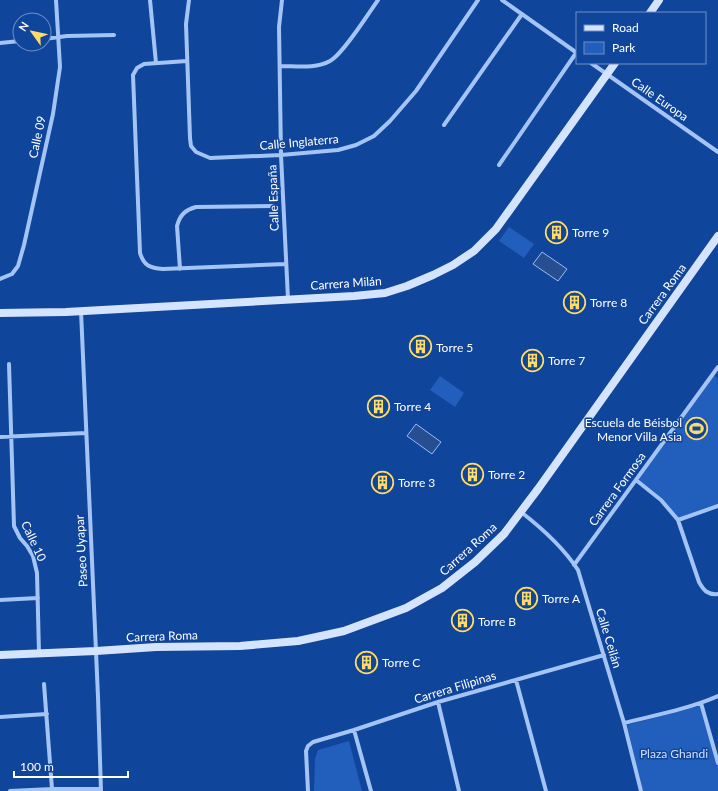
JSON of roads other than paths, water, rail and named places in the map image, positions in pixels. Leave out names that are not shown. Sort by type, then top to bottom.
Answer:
[{"type":"street","name":"Calle 09","points":[[0,279],[12,274],[18,266],[53,114],[60,67],[56,0]]},
{"type":"street","points":[[150,0],[156,63]]},
{"type":"street","points":[[189,0],[186,24],[187,61],[156,63],[140,66],[136,68],[133,75],[140,253],[142,260],[152,268],[180,269],[285,264]]},
{"type":"street","name":"Calle España","points":[[282,0],[279,27],[281,66],[281,155],[285,264],[288,299]]},
{"type":"street","points":[[281,66],[316,65],[330,61],[341,51],[378,0]]},
{"type":"street","name":"Calle Inglaterra","points":[[187,61],[190,138],[191,146],[196,152],[210,158],[281,155],[338,150],[356,145],[374,136],[390,121],[416,91],[478,0]]},
{"type":"street","points":[[502,0],[576,52]]},
{"type":"street","points":[[651,12],[659,0]]},
{"type":"street","points":[[444,125],[522,14]]},
{"type":"street","points":[[52,38],[114,35]]},
{"type":"street","points":[[0,43],[12,42]]},
{"type":"street","points":[[499,165],[576,54]]},
{"type":"street","name":"Calle Europa","points":[[592,64],[718,152]]},
{"type":"street","name":"Carrera Milán","points":[[0,313],[66,312],[385,293],[433,275],[454,265],[474,251],[496,229],[614,64]]},
{"type":"street","points":[[180,269],[177,226],[179,219],[189,209],[196,207],[273,206]]},
{"type":"street","name":"Carrera Roma","points":[[0,655],[156,647],[240,646],[298,641],[344,631],[406,608],[442,588],[475,562],[504,534],[718,236]]},
{"type":"street","name":"Paseo Uyapar","points":[[81,311],[101,790]]},
{"type":"street","name":"Calle 10","points":[[9,364],[10,436],[14,526],[20,538],[33,556],[38,573],[39,654]]},
{"type":"street","name":"Carrera Formosa","points":[[574,565],[718,367]]},
{"type":"street","points":[[714,373],[718,377]]},
{"type":"street","points":[[0,437],[86,433]]},
{"type":"street","points":[[636,480],[661,500],[678,520],[699,582],[704,590],[710,594],[718,594]]},
{"type":"street","points":[[678,520],[718,506]]},
{"type":"street","name":"Calle Ceilán","points":[[520,511],[552,538],[569,556],[578,570],[624,723],[641,791]]},
{"type":"street","points":[[0,600],[38,598]]},
{"type":"street","name":"Carrera Filipinas","points":[[308,791],[306,751],[308,746],[313,742],[438,702],[604,655]]},
{"type":"street","points":[[516,680],[546,791]]},
{"type":"street","points":[[44,684],[52,789]]},
{"type":"street","points":[[624,723],[701,703],[718,696]]},
{"type":"street","points":[[438,702],[459,791]]},
{"type":"street","points":[[701,703],[718,763]]},
{"type":"street","points":[[0,717],[47,714]]},
{"type":"street","points":[[354,730],[371,791]]},
{"type":"street","points":[[10,791],[52,789],[101,790]]},
{"type":"place","name":"Torre 9","points":[[556,232]]},
{"type":"place","name":"Torre 8","points":[[574,302]]},
{"type":"place","name":"Torre 5","points":[[420,347]]},
{"type":"place","name":"Torre 7","points":[[533,360]]},
{"type":"place","name":"Torre 4","points":[[378,406]]},
{"type":"place","name":"Escuela de Béisbol Menor Villa Asia","points":[[697,429]]},
{"type":"place","name":"Torre 2","points":[[472,474]]},
{"type":"place","name":"Torre 3","points":[[382,482]]},
{"type":"place","name":"Torre A","points":[[527,598]]},
{"type":"place","name":"Torre B","points":[[463,621]]},
{"type":"place","name":"Torre C","points":[[366,662]]},
{"type":"park label","name":"Plaza Ghandi","points":[[674,753]]}]
